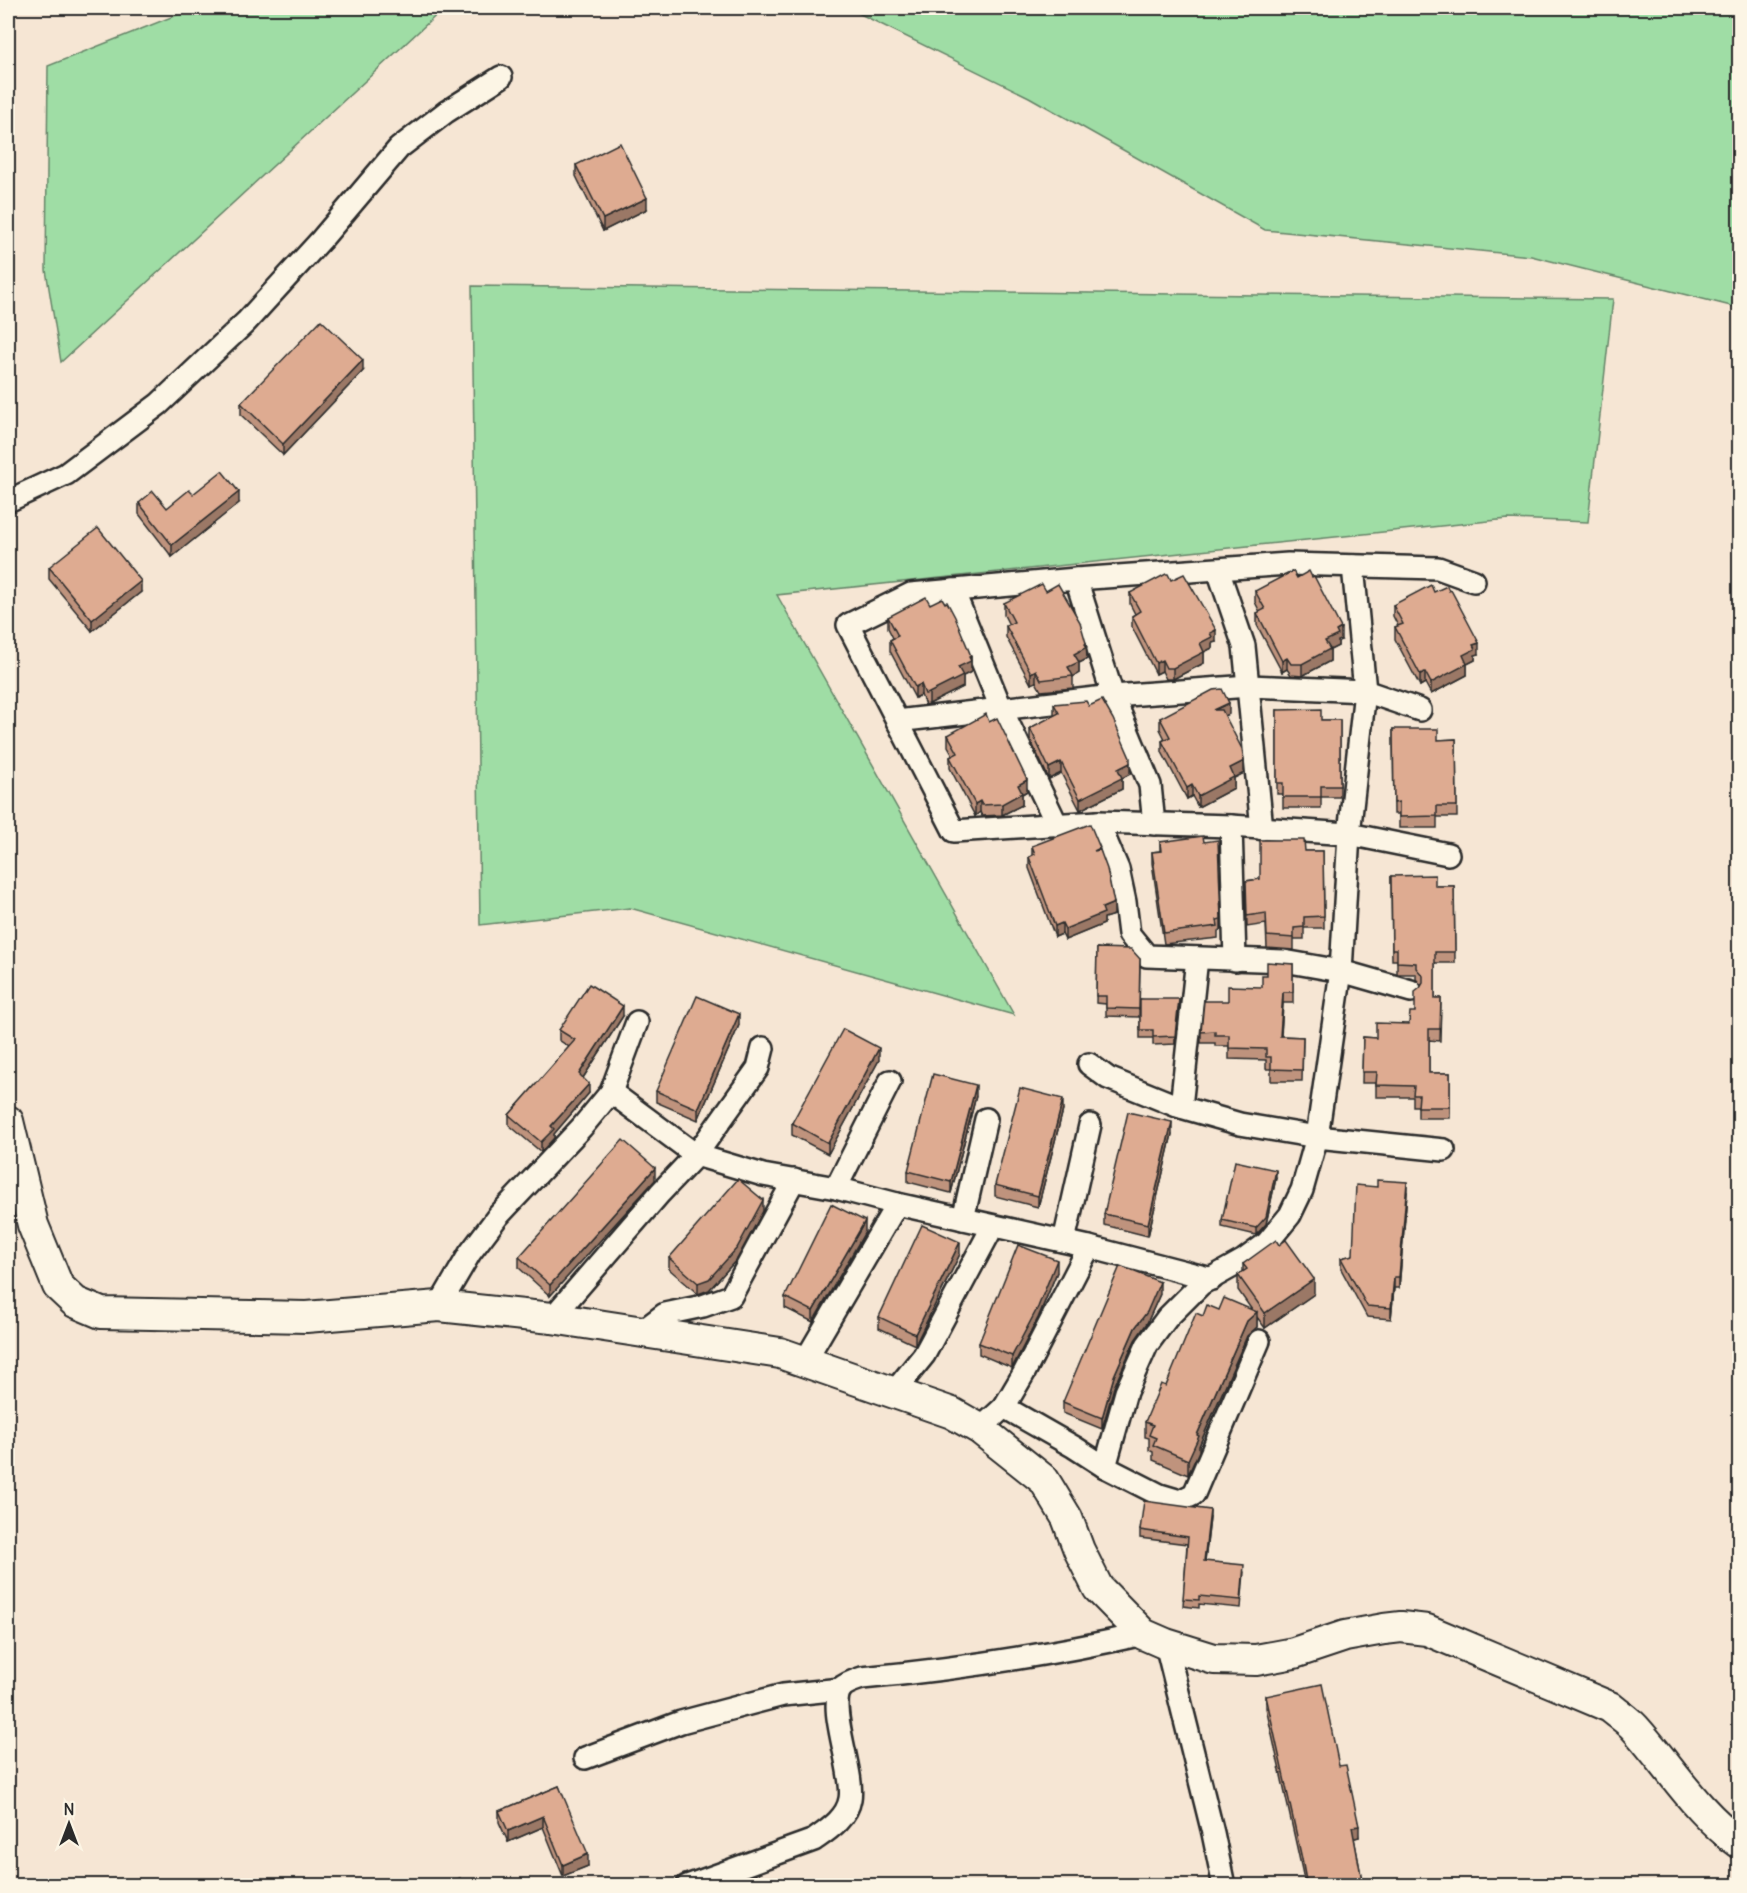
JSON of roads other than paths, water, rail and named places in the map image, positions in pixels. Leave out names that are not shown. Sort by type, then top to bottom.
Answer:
[{"type":"street","points":[[8,501],[66,474],[159,404],[246,322],[321,240],[399,148],[446,112],[501,77]]},
{"type":"street","points":[[1448,854],[1349,834],[1231,826],[1098,822],[954,831],[848,625],[911,594],[1076,579],[1288,564],[1438,568],[1474,581]]},
{"type":"street","points":[[1105,1467],[1126,1392],[1147,1345],[1167,1318],[1201,1284],[1244,1260],[1267,1242],[1290,1215],[1302,1190],[1317,1137],[1341,971],[1349,834],[1365,691],[1353,566]]},
{"type":"street","points":[[1218,570],[1244,646],[1262,829]]},
{"type":"street","points":[[1076,579],[1113,696],[1150,785],[1154,824]]},
{"type":"street","points":[[953,590],[1001,708],[1057,825]]},
{"type":"street","points":[[897,721],[1113,696],[1249,686],[1365,691],[1420,710]]},
{"type":"street","points":[[1098,822],[1118,869],[1129,934],[1147,956],[1284,961],[1341,971],[1411,991]]},
{"type":"street","points":[[1231,826],[1235,960]]},
{"type":"street","points":[[1181,1107],[1197,958]]},
{"type":"street","points":[[439,1306],[470,1253],[498,1216],[568,1142],[611,1092],[637,1022]]},
{"type":"street","points":[[552,1318],[660,1193],[696,1155],[758,1068],[763,1047]]},
{"type":"street","points":[[1089,1064],[1108,1078],[1181,1107],[1240,1124],[1317,1137],[1444,1150]]},
{"type":"street","points":[[836,1188],[890,1081]]},
{"type":"street","points":[[611,1092],[696,1155],[763,1175],[836,1188],[1089,1247],[1212,1279]]},
{"type":"street","points":[[963,1219],[986,1119]]},
{"type":"street","points":[[8,1121],[33,1224],[58,1286],[75,1302],[101,1313],[306,1317],[439,1306],[552,1318],[780,1353],[805,1361],[952,1413],[980,1429],[1044,1480],[1066,1518],[1078,1550],[1098,1588],[1155,1639],[1214,1659],[1256,1660],[1294,1653],[1345,1636],[1384,1629],[1401,1627],[1427,1630],[1610,1707],[1634,1726],[1693,1799],[1725,1832],[1740,1843]]},
{"type":"street","points":[[1064,1241],[1090,1125]]},
{"type":"street","points":[[641,1332],[665,1314],[703,1306],[731,1296],[794,1180]]},
{"type":"street","points":[[805,1361],[897,1204]]},
{"type":"street","points":[[894,1392],[924,1354],[993,1226]]},
{"type":"street","points":[[980,1429],[1004,1407],[1089,1247]]},
{"type":"street","points":[[1004,1407],[1074,1446],[1105,1467],[1160,1495],[1180,1501],[1194,1494],[1259,1341]]},
{"type":"street","points":[[585,1758],[681,1722],[772,1698],[841,1689],[862,1678],[947,1670],[1094,1645],[1155,1639]]},
{"type":"street","points":[[1155,1639],[1213,1833],[1224,1886]]},
{"type":"street","points":[[687,1886],[814,1840],[844,1814],[850,1799],[849,1775],[840,1733],[838,1700],[841,1689]]}]
